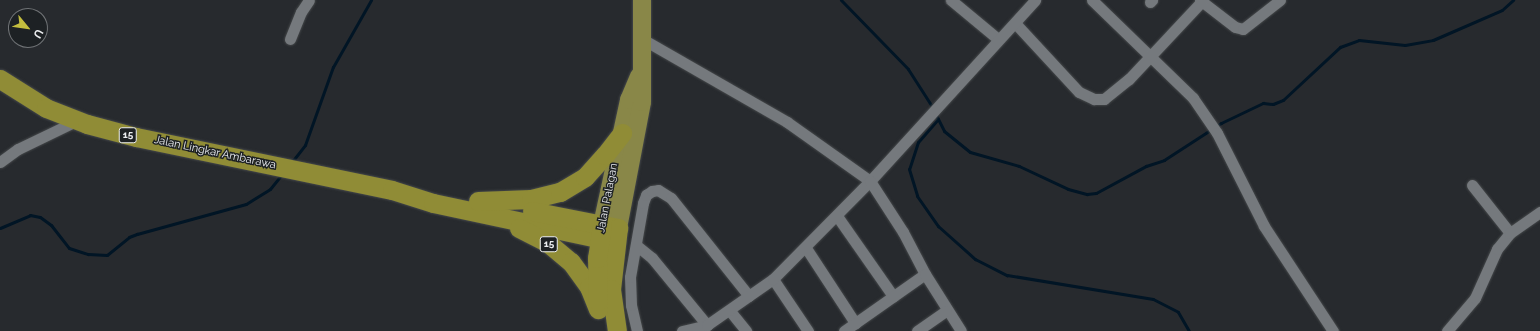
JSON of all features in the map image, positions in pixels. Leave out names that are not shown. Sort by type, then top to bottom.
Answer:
[{"type":"highway","name":"Jalan Lingkar Ambarawa","points":[[0,79],[46,108],[78,120],[136,137],[392,190],[433,193],[476,206],[609,233]]},
{"type":"highway","points":[[476,206],[531,199],[560,192],[584,177],[605,156],[622,132]]},
{"type":"highway","name":"15","points":[[476,206],[548,243],[571,262],[589,287],[598,309]]},
{"type":"highway","name":"Jalan Palagan","points":[[605,331],[598,309],[596,280],[609,233]]},
{"type":"highway","name":"Jalan Palagan","points":[[609,233],[611,289],[617,331]]},
{"type":"main road","name":"Jalan Palagan","points":[[609,233],[642,102],[644,40],[642,0]]},
{"type":"main road","name":"Jalan Palagan","points":[[609,233],[622,132],[629,100],[642,68]]},
{"type":"street","points":[[290,39],[301,12],[309,0]]},
{"type":"street","points":[[951,0],[998,40]]},
{"type":"street","points":[[682,331],[707,325],[730,311],[773,279],[806,248],[870,181],[1035,0]]},
{"type":"street","points":[[1092,0],[1193,98],[1211,122],[1264,226],[1333,331]]},
{"type":"street","points":[[1015,23],[1079,92],[1094,100],[1104,99],[1114,93],[1151,56],[1202,0],[1235,27],[1244,29],[1280,0]]},
{"type":"street","points":[[644,40],[786,122],[870,181],[903,232],[946,311],[960,331]]},
{"type":"street","points":[[0,162],[18,149],[78,120]]},
{"type":"street","points":[[1472,186],[1510,233]]},
{"type":"street","points":[[637,331],[631,305],[630,277],[646,195],[652,191],[664,192],[749,296]]},
{"type":"street","points":[[1447,331],[1475,298],[1498,249],[1510,233],[1540,212]]},
{"type":"street","points":[[837,216],[893,296]]},
{"type":"street","points":[[636,246],[652,258],[707,325]]},
{"type":"street","points":[[806,248],[855,323]]},
{"type":"street","points":[[844,331],[925,274]]},
{"type":"street","points":[[773,279],[808,331]]},
{"type":"street","points":[[730,311],[746,331]]},
{"type":"street","points":[[917,331],[946,311]]},
{"type":"waterway","points":[[291,163],[305,145],[333,67],[371,0]]},
{"type":"waterway","points":[[841,0],[908,69],[933,108]]},
{"type":"waterway","points":[[935,113],[944,131],[970,152],[1019,166],[1068,189],[1087,194],[1096,193],[1146,166],[1164,160],[1221,123],[1263,103],[1273,104],[1283,100],[1340,47],[1359,40],[1405,45],[1433,40],[1502,10],[1513,0]]},
{"type":"waterway","points":[[938,119],[918,142],[909,169],[917,196],[938,226],[975,259],[1007,275],[1153,299],[1178,312],[1189,331]]},
{"type":"waterway","points":[[0,228],[30,215],[40,217],[51,225],[69,248],[88,254],[107,255],[129,237],[137,234],[246,204],[270,189],[283,173]]}]
